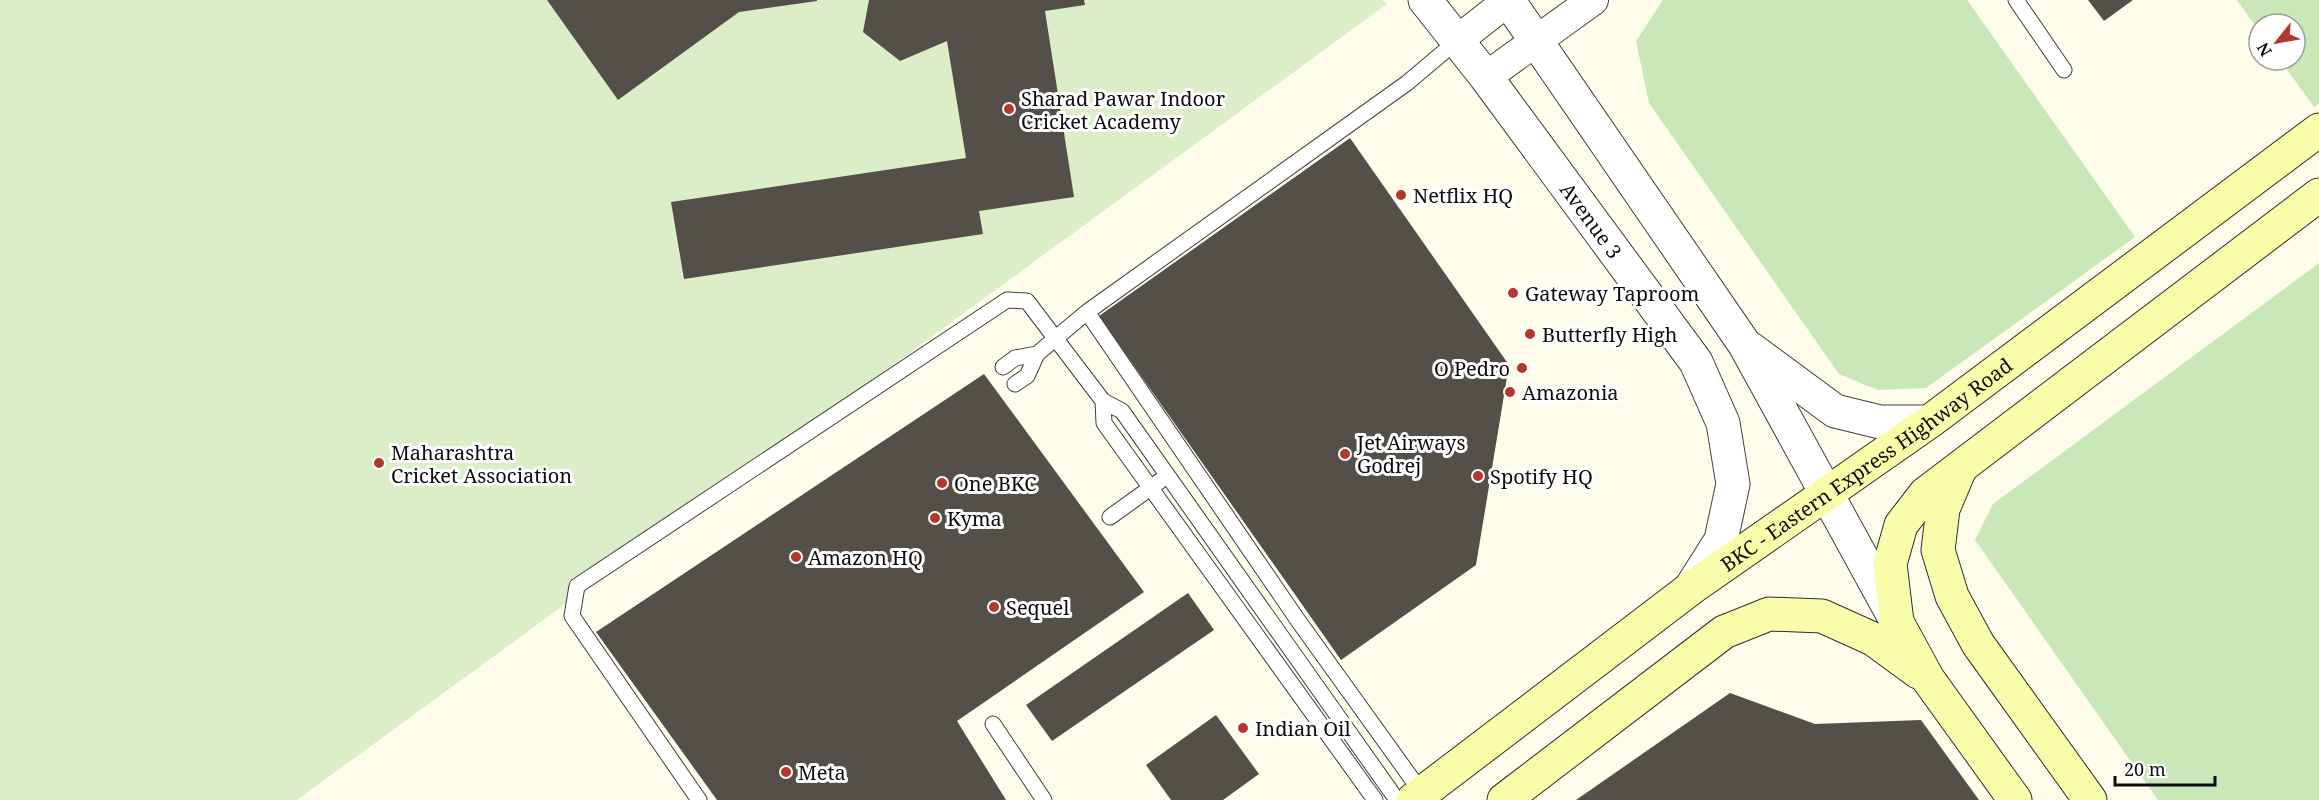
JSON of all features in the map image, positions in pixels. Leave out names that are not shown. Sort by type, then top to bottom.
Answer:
[{"type":"main road","name":"BKC - Eastern Express Highway Road","points":[[1411,798],[1690,589],[1929,422],[2319,130]]},
{"type":"main road","points":[[2015,800],[1928,679],[1897,622],[1890,564],[1901,525],[1925,494],[2319,195]]},
{"type":"main road","points":[[1960,467],[1943,509],[1938,550],[1952,596],[1978,644],[2090,800]]},
{"type":"main road","points":[[1504,800],[1724,632],[1769,614],[1822,616],[1874,639],[1928,679]]},
{"type":"street","name":"Avenue 3","points":[[1425,0],[1486,77],[1696,362],[1723,423],[1733,484],[1721,540],[1690,589]]},
{"type":"street","points":[[1458,40],[1509,0],[1535,42],[1745,345],[1824,494],[1897,622]]},
{"type":"street","points":[[1486,77],[1593,0]]},
{"type":"street","points":[[1745,345],[1835,411],[1880,422],[1929,422]]},
{"type":"lane","points":[[2016,0],[2064,70]]},
{"type":"lane","points":[[1015,384],[1027,376],[1037,354],[1055,336],[1407,83],[1458,40]]},
{"type":"lane","points":[[699,800],[572,616],[577,586],[1007,300],[1027,301],[1103,401],[1122,411],[1167,476],[1411,798]]},
{"type":"lane","points":[[1087,312],[1301,616],[1411,798]]},
{"type":"lane","points":[[1003,367],[1015,358],[1037,354]]},
{"type":"lane","points":[[1103,401],[1104,423],[1375,800]]},
{"type":"lane","points":[[1110,517],[1167,476]]},
{"type":"lane","points":[[993,724],[1044,800]]},
{"type":"green space","name":"Maharashtra Cricket Association","points":[[0,0],[1383,0],[1387,4],[297,800],[0,800]]},
{"type":"green space","points":[[1663,0],[1967,0],[2135,237],[1926,388],[1878,390],[1839,374],[1649,103],[1636,41]]},
{"type":"green space","points":[[2237,0],[2319,0],[2319,104],[2314,107],[2289,72],[2307,72],[2307,12],[2247,12],[2247,14]]},
{"type":"green space","points":[[2319,263],[2319,800],[2158,800],[1975,540],[1993,504]]},
{"type":"building","points":[[547,0],[817,1],[739,12],[618,100]]},
{"type":"building","name":"Sharad Pawar Indoor Cricket Academy","points":[[869,0],[1084,0],[1085,5],[1045,11],[1074,197],[979,211],[983,234],[684,279],[671,202],[966,158],[947,41],[900,61],[863,32]]},
{"type":"building","points":[[2088,0],[2133,0],[2104,21]]},
{"type":"building","name":"Jet Airways Godrej","points":[[1350,138],[1509,365],[1476,565],[1341,660],[1099,316]]},
{"type":"building","name":"One BKC","points":[[984,374],[1144,592],[957,721],[1006,800],[717,800],[596,632]]},
{"type":"building","points":[[1188,593],[1214,630],[1052,741],[1026,705]]},
{"type":"building","points":[[1730,693],[1815,724],[1921,720],[1979,800],[1576,800]]},
{"type":"building","points":[[1216,715],[1259,774],[1223,800],[1171,800],[1146,765]]},
{"type":"place","name":"Sharad Pawar Indoor Cricket Academy","points":[[1009,109]]},
{"type":"place","name":"Netflix HQ","points":[[1401,195]]},
{"type":"place","name":"Gateway Taproom","points":[[1513,293]]},
{"type":"place","name":"Butterfly High","points":[[1530,334]]},
{"type":"place","name":"O Pedro","points":[[1522,368]]},
{"type":"place","name":"Amazonia","points":[[1510,392]]},
{"type":"place","name":"Jet Airways Godrej","points":[[1345,454]]},
{"type":"place","name":"Maharashtra Cricket Association","points":[[379,463]]},
{"type":"place","name":"Spotify HQ","points":[[1478,476]]},
{"type":"place","name":"One BKC","points":[[942,483]]},
{"type":"place","name":"Kyma","points":[[935,518]]},
{"type":"place","name":"Amazon HQ","points":[[796,557]]},
{"type":"place","name":"Sequel","points":[[994,607]]},
{"type":"place","name":"Indian Oil","points":[[1243,728]]},
{"type":"place","name":"Meta","points":[[786,772]]}]
